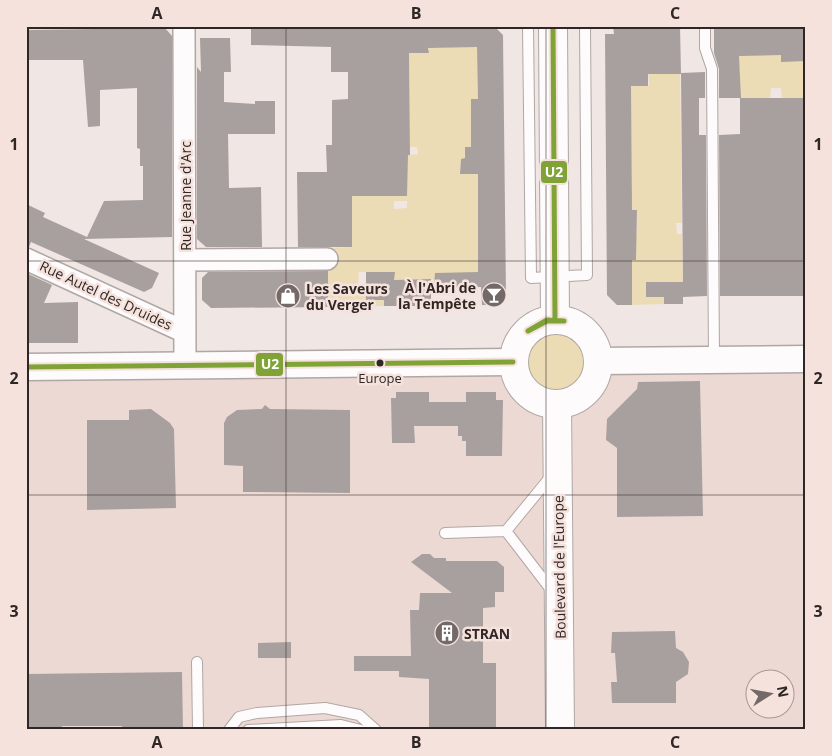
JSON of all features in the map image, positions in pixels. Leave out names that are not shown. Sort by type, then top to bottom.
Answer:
[{"type":"main road","points":[[553,26],[555,319]]},
{"type":"main road","points":[[555,319],[574,324],[589,336],[596,348],[598,360],[596,374],[591,386],[582,395],[570,402],[557,404],[535,399],[526,392],[517,378],[513,362],[515,348],[522,337],[537,324],[555,319]]},
{"type":"main road","name":"Boulevard de l'Europe","points":[[557,404],[560,730]]},
{"type":"street","name":"Rue Jeanne d'Arc","points":[[184,26],[185,366]]},
{"type":"street","name":"Rue Autel des Druides","points":[[26,259],[185,332]]},
{"type":"street","points":[[185,260],[327,259]]},
{"type":"street","points":[[598,360],[806,359]]},
{"type":"street","points":[[26,367],[513,362]]},
{"type":"lane","points":[[528,26],[531,278],[587,275],[585,26]]},
{"type":"lane","points":[[705,26],[705,48],[712,69],[714,360]]},
{"type":"lane","points":[[445,533],[506,531],[558,469]]},
{"type":"lane","points":[[506,531],[559,599]]},
{"type":"lane","points":[[197,662],[198,730]]},
{"type":"lane","points":[[229,730],[239,717],[257,713],[326,708],[359,715],[376,730]]},
{"type":"lane","points":[[248,730],[341,725],[361,730]]},
{"type":"shaded area","points":[[428,26],[457,26],[457,47],[482,47],[480,99],[471,99],[471,133],[477,134],[477,147],[465,147],[465,158],[461,159],[460,173],[478,174],[478,254],[486,279],[394,280],[394,272],[359,272],[358,286],[366,286],[366,300],[384,300],[384,306],[328,307],[328,248],[352,247],[351,181],[408,155],[418,154],[417,147],[410,147],[409,53],[429,53]],"holes":[[[394,201],[407,201],[407,208],[394,209]]]},
{"type":"shaded area","points":[[760,47],[805,59],[806,116],[805,98],[782,98],[781,88],[771,88],[770,98],[740,98],[740,67],[721,70],[714,49]]},
{"type":"shaded area","points":[[648,59],[680,74],[682,223],[676,223],[677,234],[682,234],[683,282],[664,282],[664,304],[632,305],[632,260],[636,260],[636,249],[627,234],[637,234],[637,210],[630,210],[630,188],[632,187],[630,86],[649,86]]},
{"type":"shaded area","points":[[557,330],[569,333],[579,339],[585,349],[588,361],[585,373],[579,383],[569,389],[557,392],[545,389],[535,383],[529,373],[526,361],[529,349],[535,339],[545,333]]},
{"type":"shaded area","points":[[806,356],[806,730],[26,730],[26,375],[182,376]]},
{"type":"building","points":[[494,26],[503,35],[506,296],[496,305],[482,305],[481,287],[434,288],[435,273],[478,272],[478,174],[460,174],[461,159],[465,158],[465,147],[471,147],[471,99],[478,99],[477,47],[428,48],[429,53],[409,53],[410,155],[408,155],[407,196],[352,196],[352,247],[298,247],[297,172],[327,172],[326,145],[332,145],[332,100],[348,99],[348,72],[331,72],[331,47],[251,45],[251,27]]},
{"type":"building","points":[[613,26],[680,26],[681,74],[648,74],[648,86],[631,86],[632,210],[637,210],[636,260],[632,260],[632,305],[617,305],[607,295],[605,34],[614,34]]},
{"type":"building","points":[[714,26],[806,26],[806,61],[781,62],[781,55],[739,56],[741,98],[719,98],[719,69],[714,53]]},
{"type":"building","points":[[165,28],[172,36],[172,237],[84,239],[159,273],[152,288],[144,292],[31,242],[29,247],[26,247],[26,204],[45,213],[43,217],[87,237],[104,201],[143,200],[143,166],[140,166],[140,149],[137,148],[137,88],[100,90],[100,126],[88,127],[83,60],[26,60],[26,30]]},
{"type":"building","points":[[200,38],[230,38],[231,72],[224,72],[224,102],[255,104],[255,101],[275,101],[275,134],[228,134],[229,188],[261,187],[262,247],[206,247],[197,239],[197,67],[201,72]]},
{"type":"building","points":[[705,72],[705,98],[699,98],[699,135],[706,135],[707,296],[683,297],[683,304],[664,304],[664,297],[646,297],[646,282],[683,282],[681,73]]},
{"type":"building","points":[[740,98],[806,98],[806,296],[720,296],[719,135],[740,134]]},
{"type":"building","points":[[328,271],[328,307],[211,308],[202,300],[202,278],[208,272]]},
{"type":"building","points":[[366,272],[395,272],[394,280],[431,279],[431,306],[384,306],[384,300],[366,300]]},
{"type":"building","points":[[26,273],[52,285],[44,303],[78,302],[78,343],[26,343]]},
{"type":"building","points":[[700,381],[703,516],[617,517],[617,448],[606,440],[607,419],[637,389],[638,382]]},
{"type":"building","points":[[396,392],[429,392],[429,402],[466,402],[466,392],[496,392],[496,400],[503,400],[502,456],[466,456],[466,441],[462,441],[462,436],[458,436],[458,426],[414,426],[415,443],[392,443],[391,398],[396,398]]},
{"type":"building","points":[[265,405],[270,409],[350,410],[350,493],[243,492],[243,466],[224,465],[224,423],[227,417],[237,410],[262,409]]},
{"type":"building","points":[[151,409],[170,423],[174,429],[176,508],[87,510],[87,420],[129,420],[129,410]]},
{"type":"building","points":[[422,554],[430,554],[434,558],[446,558],[446,561],[497,561],[504,567],[504,592],[495,592],[495,607],[483,608],[483,663],[496,663],[496,730],[429,730],[429,679],[399,677],[399,671],[354,671],[354,656],[411,656],[410,610],[419,610],[420,593],[452,593],[411,562]]},
{"type":"building","points":[[675,631],[676,648],[683,652],[689,662],[688,674],[676,682],[676,703],[612,703],[611,682],[617,682],[615,653],[611,653],[612,632]]},
{"type":"building","points":[[291,642],[291,658],[258,658],[258,643]]},
{"type":"building","points":[[182,672],[183,730],[122,730],[122,726],[62,726],[62,730],[26,730],[26,674]]},
{"type":"transit line","name":"U2","points":[[553,26],[555,319]]},
{"type":"transit line","name":"U2","points":[[528,331],[547,320],[564,321]]},
{"type":"transit line","name":"U2","points":[[528,331],[547,321],[564,321]]},
{"type":"transit line","name":"U2","points":[[26,367],[513,362]]},
{"type":"place","name":"À l'Abri de la Tempête","points":[[494,295]]},
{"type":"place","name":"Les Saveurs du Verger","points":[[288,296]]},
{"type":"place","name":"Europe","points":[[380,363]]},
{"type":"place","name":"STRAN","points":[[447,633]]}]
